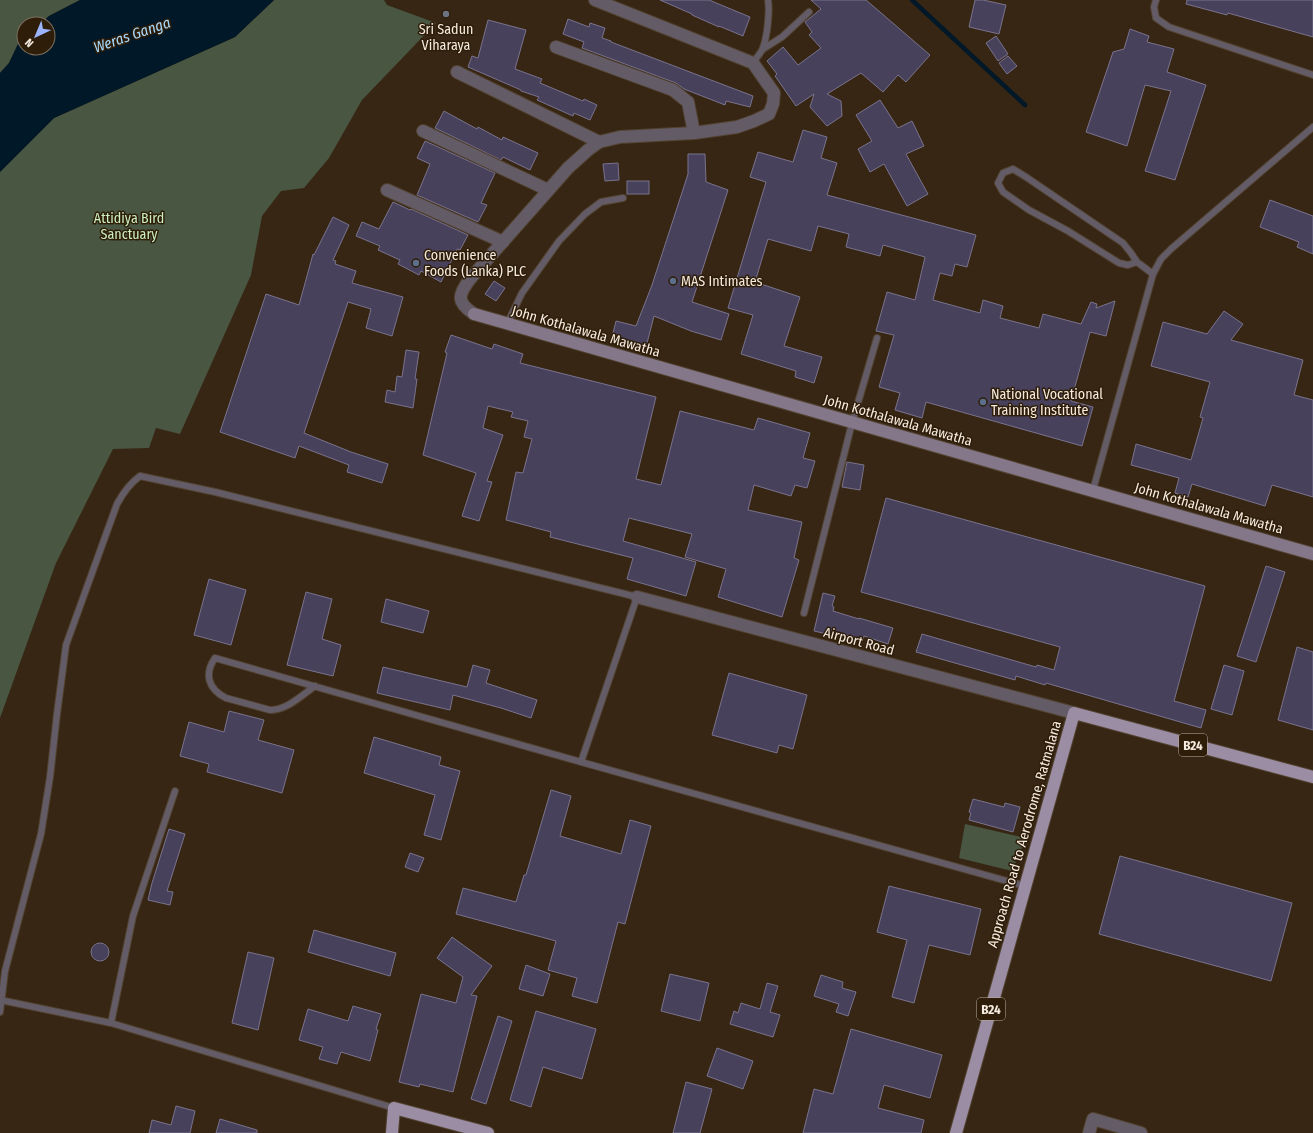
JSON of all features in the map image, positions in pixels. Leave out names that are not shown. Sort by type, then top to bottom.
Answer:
[{"type":"main road","name":"Approach Road to Aerodrome, Ratmalana","points":[[956,1133],[1074,713],[1313,777]]},
{"type":"main road","points":[[392,1133],[394,1108],[488,1133]]},
{"type":"street","points":[[387,190],[503,242],[568,168],[599,142],[620,137],[694,133],[737,127],[769,114],[773,104],[774,93],[753,63],[596,0]]},
{"type":"street","points":[[556,47],[673,90],[688,102],[694,133]]},
{"type":"street","points":[[457,72],[599,142]]},
{"type":"street","points":[[423,130],[548,190]]},
{"type":"street","name":"John Kothalawala Mawatha","points":[[503,242],[461,291],[460,298],[462,305],[474,314],[1313,554]]},
{"type":"street","name":"Airport Road","points":[[637,597],[1074,713]]},
{"type":"street","points":[[1089,1133],[1093,1120],[1141,1133]]},
{"type":"lane","points":[[763,49],[768,19],[768,0]]},
{"type":"lane","points":[[1156,0],[1154,7],[1156,18],[1169,27],[1313,74]]},
{"type":"lane","points":[[753,63],[763,49],[782,37],[808,12]]},
{"type":"lane","points":[[1093,490],[1153,274],[1161,259],[1313,127]]},
{"type":"lane","points":[[1137,262],[1128,265],[1119,264],[1068,231],[1029,210],[1003,192],[998,182],[1003,173],[1013,169],[1032,181],[1123,243],[1137,262],[1153,274]]},
{"type":"lane","points":[[507,324],[522,293],[559,241],[585,214],[601,202],[623,198]]},
{"type":"lane","points":[[804,613],[852,423],[877,338]]},
{"type":"lane","points":[[0,1012],[5,971],[41,834],[50,777],[56,714],[66,645],[117,504],[125,490],[140,476],[215,492],[637,597],[581,762]]},
{"type":"lane","points":[[315,686],[284,708],[270,710],[226,698],[221,695],[212,686],[209,672],[210,665],[215,658],[315,686],[581,762],[1025,886]]},
{"type":"lane","points":[[111,1023],[133,916],[175,791]]},
{"type":"lane","points":[[1,1001],[111,1023],[394,1108]]},
{"type":"green space","points":[[0,0],[80,0],[49,16],[16,16],[16,48],[9,63],[0,73]]},
{"type":"green space","name":"Attidiya Bird Sanctuary","points":[[274,0],[384,0],[387,5],[436,23],[362,100],[329,158],[304,188],[281,191],[262,216],[251,275],[180,434],[156,428],[149,448],[113,449],[56,563],[0,718],[0,172],[54,118],[235,37]]},
{"type":"green space","points":[[965,824],[1026,838],[1012,871],[959,858]]},
{"type":"water","name":"Weras Ganga","points":[[80,0],[274,0],[235,37],[54,118],[0,172],[0,73],[9,63],[16,48],[16,56],[56,56],[56,16],[49,16]]},
{"type":"building","points":[[660,0],[709,0],[750,17],[743,36],[719,27]]},
{"type":"building","points":[[811,0],[866,0],[930,55],[906,82],[898,75],[883,92],[861,73],[827,94],[841,101],[842,116],[827,126],[810,107],[814,94],[796,106],[775,76],[777,74],[767,61],[783,47],[798,65],[821,48],[809,35],[812,32],[805,22],[821,9]]},
{"type":"building","points":[[975,0],[983,0],[1006,5],[999,34],[969,27]]},
{"type":"building","points":[[1187,0],[1313,0],[1313,37],[1228,13],[1227,15],[1186,4]]},
{"type":"building","points":[[568,19],[589,27],[590,23],[605,28],[602,38],[753,96],[750,107],[726,101],[725,105],[684,89],[676,83],[582,48],[584,42],[563,34]]},
{"type":"building","points":[[488,20],[526,30],[515,69],[542,79],[540,83],[583,101],[584,99],[597,105],[590,120],[574,113],[573,116],[537,100],[539,97],[521,91],[468,67],[472,56],[478,58]]},
{"type":"building","points":[[1130,29],[1149,36],[1147,42],[1174,49],[1167,72],[1206,85],[1175,180],[1145,171],[1171,91],[1145,85],[1127,146],[1086,132],[1113,52],[1124,49]]},
{"type":"building","points":[[996,36],[1008,54],[998,61],[986,43]]},
{"type":"building","points":[[1008,56],[1017,66],[1007,74],[999,63]]},
{"type":"building","points":[[880,100],[898,128],[912,121],[924,146],[906,154],[928,194],[907,206],[884,164],[870,172],[858,149],[872,141],[856,115]]},
{"type":"building","points":[[444,111],[477,129],[478,127],[502,140],[503,137],[538,153],[530,170],[503,157],[501,160],[435,128]]},
{"type":"building","points":[[803,130],[827,137],[821,158],[837,163],[827,195],[976,235],[967,267],[955,264],[952,276],[940,273],[933,300],[980,313],[983,300],[1003,306],[1000,318],[1039,328],[1043,314],[1081,324],[1091,302],[1097,304],[1096,308],[1115,301],[1106,336],[1090,332],[1071,401],[1093,407],[1082,446],[926,402],[922,418],[895,410],[900,393],[879,387],[894,335],[876,331],[887,292],[915,300],[925,257],[883,245],[880,256],[846,247],[849,234],[818,226],[811,251],[768,239],[755,282],[800,297],[784,346],[822,357],[814,383],[795,377],[796,371],[741,354],[753,315],[728,308],[766,182],[750,177],[758,152],[793,162]]},
{"type":"building","points":[[425,141],[495,173],[481,203],[487,205],[478,222],[417,195],[430,164],[417,158]]},
{"type":"building","points":[[688,154],[705,154],[706,182],[728,190],[692,302],[729,314],[721,340],[691,331],[654,316],[646,347],[612,337],[616,321],[636,326],[652,285],[688,174]]},
{"type":"building","points":[[618,163],[619,180],[605,181],[603,164]]},
{"type":"building","points":[[627,181],[649,181],[649,194],[627,194]]},
{"type":"building","points":[[1270,200],[1313,216],[1313,254],[1297,247],[1299,242],[1260,227]]},
{"type":"building","points":[[393,202],[468,235],[460,250],[457,249],[441,282],[421,271],[419,275],[398,264],[400,260],[378,250],[380,246],[356,236],[362,222],[379,229]]},
{"type":"building","points":[[333,217],[349,225],[333,260],[336,261],[335,264],[356,271],[352,283],[403,297],[392,336],[366,328],[371,309],[348,302],[304,433],[351,452],[388,464],[382,483],[347,472],[349,465],[299,446],[295,458],[220,432],[266,294],[299,305],[313,254],[314,255]]},
{"type":"building","points":[[494,281],[505,288],[496,301],[485,294]]},
{"type":"building","points":[[1224,311],[1243,324],[1231,340],[1303,360],[1294,395],[1313,400],[1313,497],[1272,485],[1265,506],[1192,484],[1188,497],[1175,493],[1179,478],[1131,465],[1136,444],[1191,460],[1203,418],[1200,417],[1210,382],[1151,366],[1163,322],[1207,334]]},
{"type":"building","points":[[451,335],[492,349],[494,344],[523,354],[520,363],[656,397],[636,479],[661,485],[680,411],[754,430],[758,418],[810,433],[803,458],[815,461],[807,488],[795,485],[791,496],[754,485],[748,510],[802,522],[794,558],[799,560],[782,617],[718,597],[726,569],[685,557],[692,534],[629,518],[623,541],[696,562],[686,596],[627,579],[633,558],[550,537],[551,532],[506,520],[516,472],[523,473],[532,439],[524,437],[528,421],[511,417],[513,412],[488,406],[483,428],[503,435],[487,481],[492,482],[479,521],[462,516],[476,473],[423,455],[447,353],[445,352]]},
{"type":"building","points":[[406,350],[419,352],[413,408],[385,402],[387,390],[395,392],[397,376],[402,377]]},
{"type":"building","points":[[847,462],[864,465],[860,490],[842,487]]},
{"type":"building","points":[[886,498],[1205,586],[1174,701],[1206,710],[1201,728],[1046,683],[1045,685],[1016,676],[1015,680],[916,652],[922,634],[1036,667],[1037,665],[1054,670],[1060,647],[861,592]]},
{"type":"building","points":[[1266,566],[1285,572],[1256,662],[1237,656]]},
{"type":"building","points":[[209,579],[246,590],[231,645],[194,635]]},
{"type":"building","points":[[306,592],[332,599],[322,639],[341,645],[333,676],[287,665]]},
{"type":"building","points":[[823,593],[835,596],[832,606],[834,607],[833,611],[893,628],[888,644],[864,636],[863,640],[828,630],[827,634],[814,631]]},
{"type":"building","points":[[386,599],[429,611],[423,633],[381,622]]},
{"type":"building","points":[[1297,647],[1313,652],[1313,730],[1278,720]]},
{"type":"building","points":[[473,665],[490,670],[486,683],[537,700],[531,718],[453,695],[450,710],[377,693],[383,667],[467,687]]},
{"type":"building","points":[[1224,665],[1244,671],[1232,715],[1211,709]]},
{"type":"building","points":[[729,673],[807,695],[793,749],[779,745],[777,753],[712,735]]},
{"type":"building","points":[[229,711],[264,720],[258,740],[294,750],[282,793],[207,772],[209,764],[180,756],[189,722],[224,732]]},
{"type":"building","points":[[374,737],[441,757],[439,765],[460,771],[441,840],[424,835],[435,795],[364,773]]},
{"type":"building","points":[[551,790],[571,796],[560,836],[621,854],[630,820],[651,826],[625,924],[618,922],[597,1003],[572,996],[577,978],[548,970],[556,941],[456,914],[463,888],[516,902],[524,875],[526,875]]},
{"type":"building","points":[[973,799],[1004,807],[1005,803],[1020,807],[1013,832],[969,820],[971,813],[969,812]]},
{"type":"building","points":[[169,829],[185,834],[167,891],[173,892],[170,905],[148,900]]},
{"type":"building","points":[[410,853],[424,858],[418,872],[405,867]]},
{"type":"building","points":[[1120,856],[1292,903],[1271,981],[1099,934]]},
{"type":"building","points":[[889,886],[981,909],[970,955],[929,945],[914,1003],[892,997],[907,940],[877,932]]},
{"type":"building","points":[[314,930],[396,953],[390,976],[308,952]]},
{"type":"building","points":[[452,937],[492,966],[471,995],[477,996],[453,1092],[420,1084],[419,1087],[399,1082],[421,994],[456,1003],[463,977],[437,958]]},
{"type":"building","points":[[100,943],[104,944],[108,948],[108,956],[104,960],[100,961],[96,960],[92,956],[91,952],[92,948],[96,944]]},
{"type":"building","points":[[248,952],[274,958],[258,1030],[232,1023]]},
{"type":"building","points":[[526,965],[550,974],[543,996],[519,989]]},
{"type":"building","points":[[670,974],[709,983],[700,1021],[661,1011]]},
{"type":"building","points":[[821,975],[843,982],[842,988],[856,992],[848,1016],[836,1012],[839,1004],[814,996]]},
{"type":"building","points":[[767,983],[778,986],[770,1012],[780,1015],[773,1037],[730,1024],[734,1011],[738,1013],[741,1003],[760,1009]]},
{"type":"building","points":[[353,1006],[381,1014],[376,1029],[378,1030],[370,1061],[341,1052],[337,1064],[319,1059],[323,1047],[299,1040],[308,1009],[348,1021]]},
{"type":"building","points":[[536,1011],[596,1029],[582,1079],[543,1067],[531,1107],[510,1100]]},
{"type":"building","points":[[498,1016],[512,1021],[486,1104],[471,1099]]},
{"type":"building","points":[[851,1029],[942,1055],[930,1098],[884,1085],[878,1108],[924,1120],[921,1133],[803,1133],[814,1089],[833,1094]]},
{"type":"building","points":[[717,1048],[753,1061],[743,1089],[707,1076]]},
{"type":"building","points":[[686,1082],[712,1089],[700,1133],[673,1133]]},
{"type":"building","points":[[176,1106],[195,1111],[190,1133],[149,1133],[152,1120],[171,1125]]},
{"type":"building","points":[[220,1119],[257,1130],[257,1133],[216,1133]]},
{"type":"waterway","points":[[912,0],[1025,105]]},
{"type":"place","name":"Sri Sadun Viharaya","points":[[446,14]]},
{"type":"place","name":"Convenience Foods (Lanka) PLC","points":[[416,263]]},
{"type":"place","name":"MAS Intimates","points":[[673,281]]},
{"type":"place","name":"National Vocational Training Institute","points":[[983,402]]}]
